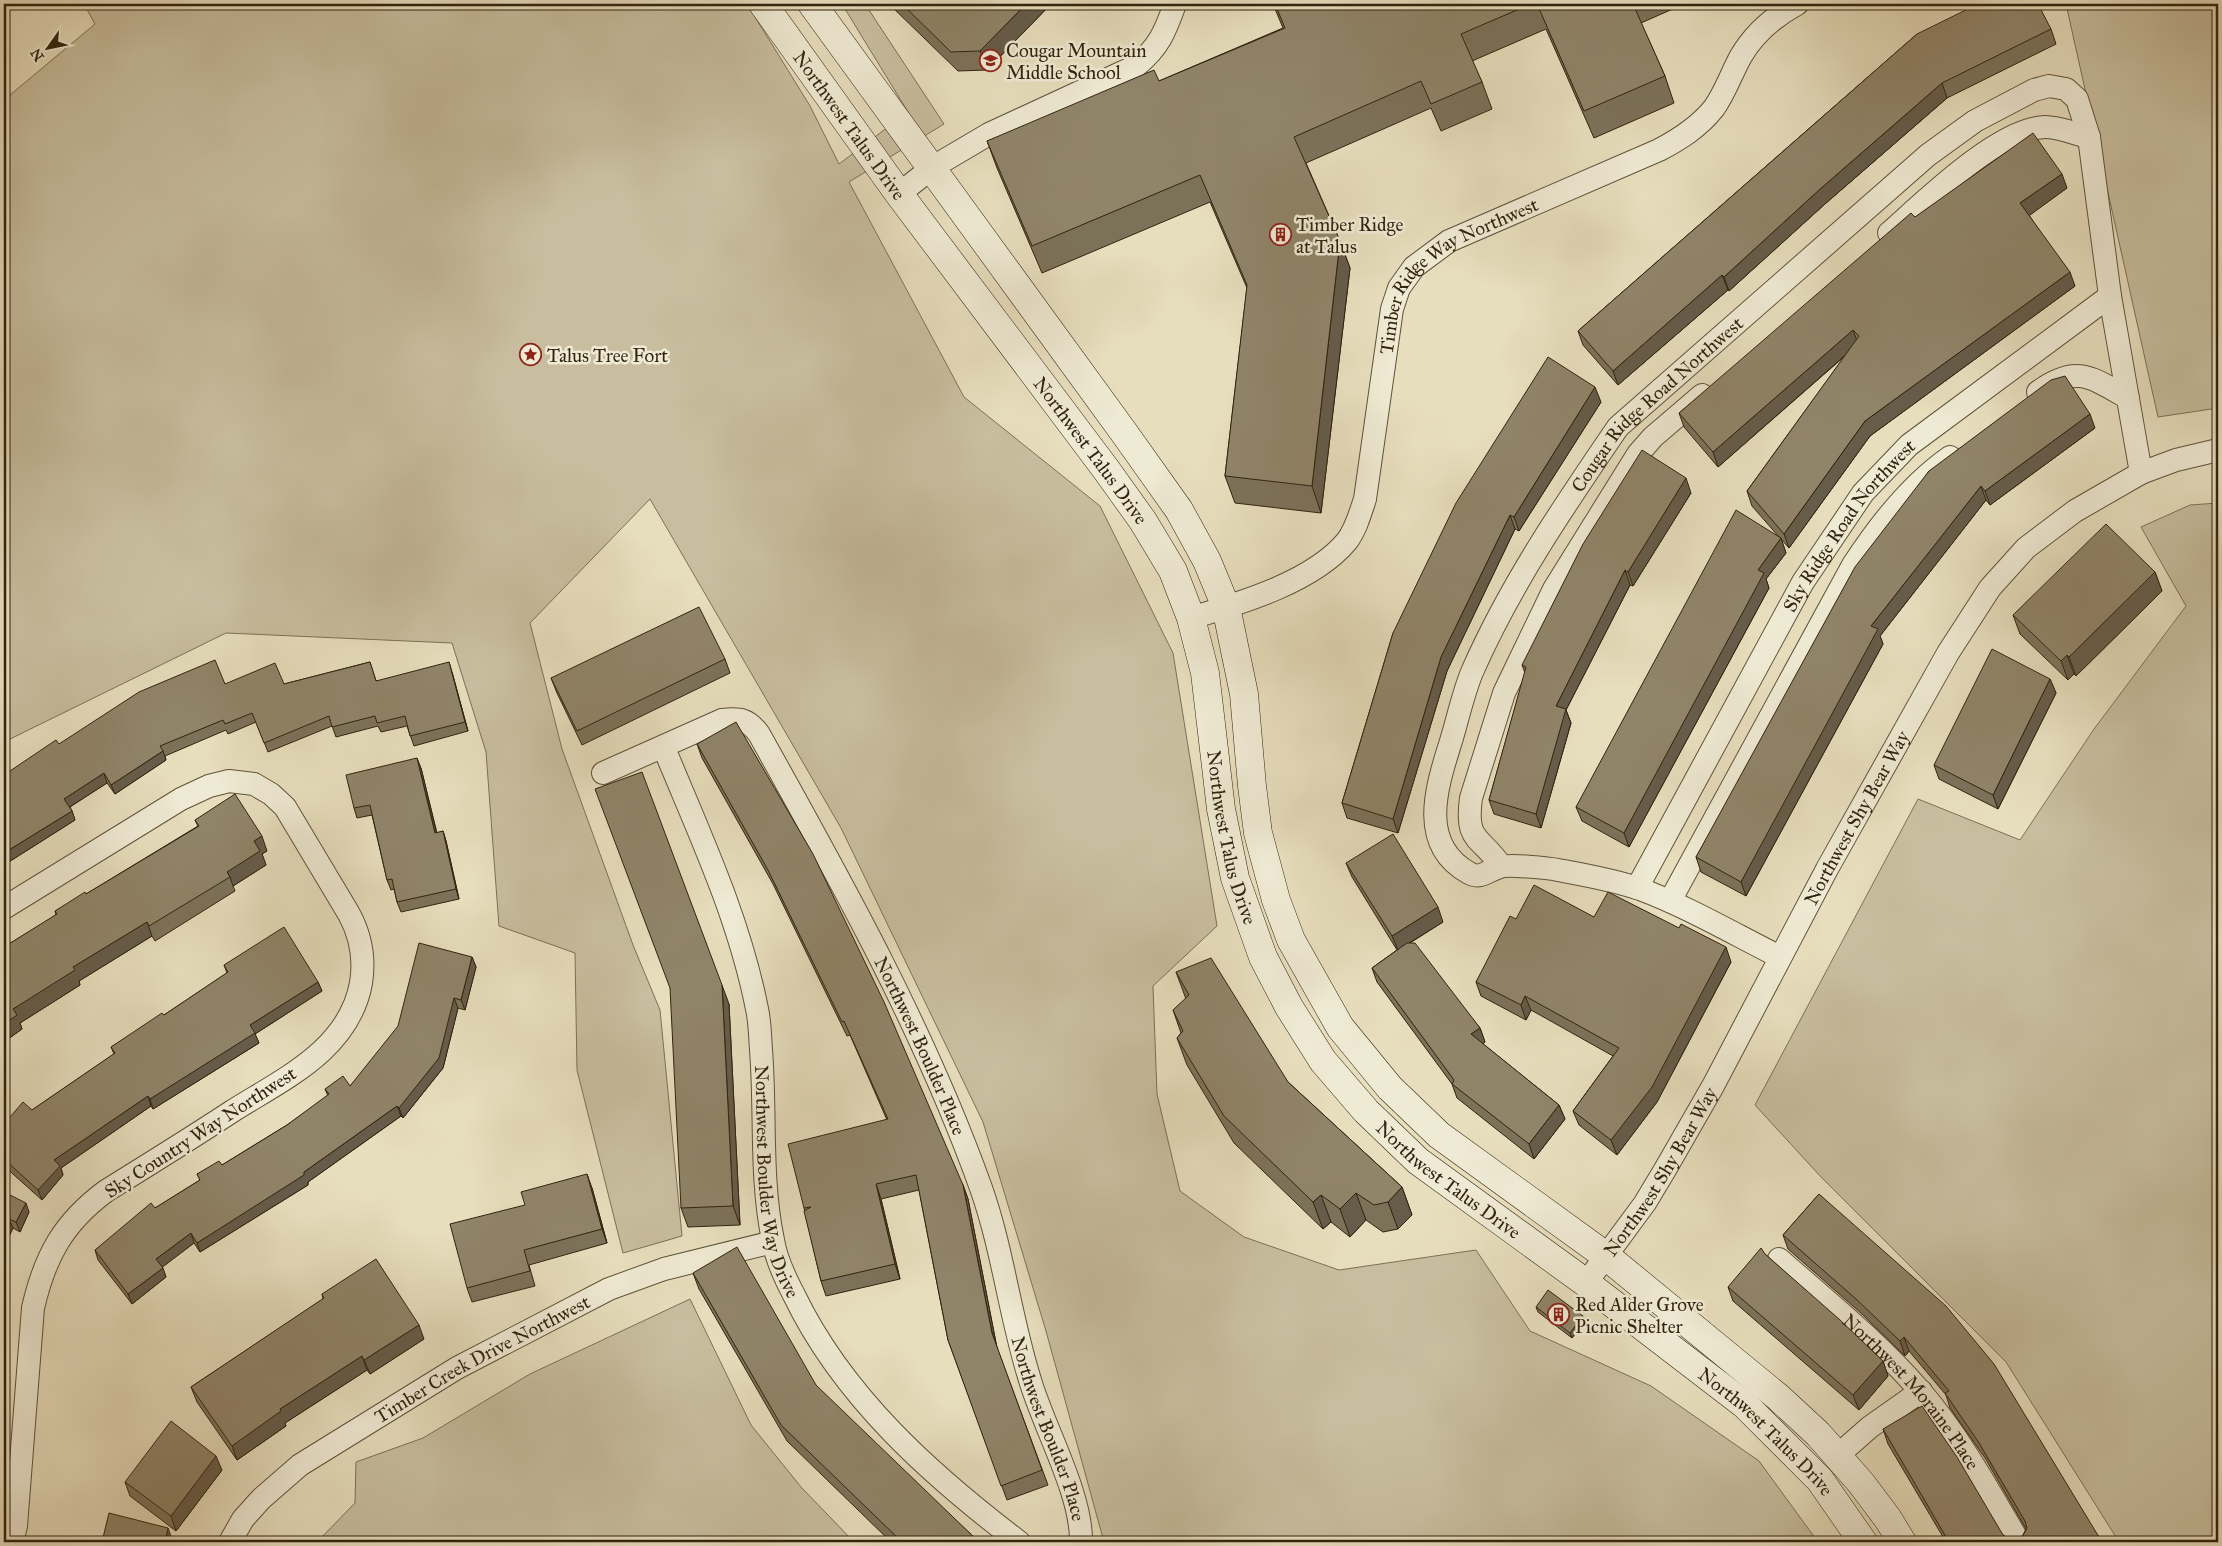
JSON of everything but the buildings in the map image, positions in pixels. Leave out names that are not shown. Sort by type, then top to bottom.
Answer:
[{"type":"street","name":"Northwest Talus Drive","points":[[763,4],[899,194],[1143,521],[1173,571],[1191,618],[1205,673],[1221,809],[1235,878],[1263,958],[1289,1007],[1323,1061],[1366,1111],[1418,1162],[1586,1283],[1745,1405],[1820,1480],[1863,1542]]},
{"type":"street","name":"Northwest Talus Drive","points":[[812,4],[933,167],[1179,510],[1207,561],[1226,608],[1244,694],[1258,833],[1282,916],[1291,940],[1318,992],[1340,1027],[1390,1088],[1439,1136],[1606,1256],[1778,1397],[1837,1456],[1883,1512],[1902,1542]]},
{"type":"street","points":[[899,194],[933,167],[1015,120],[1136,66],[1153,52],[1165,32],[1175,4]]},
{"type":"street","name":"Timber Ridge Way Northwest","points":[[1191,618],[1226,608],[1280,586],[1311,570],[1332,556],[1347,540],[1358,523],[1365,499],[1392,309],[1399,288],[1414,267],[1448,241],[1682,138],[1714,107],[1742,54],[1757,34],[1781,13],[1797,4]]},
{"type":"street","name":"Cougar Ridge Road Northwest","points":[[1638,888],[1555,870],[1501,866],[1482,876],[1471,874],[1459,867],[1447,854],[1438,838],[1434,805],[1472,674],[1513,589],[1594,462],[1618,428],[1928,155],[1975,122],[2034,90],[2049,86],[2066,89],[2077,99],[2089,137],[2110,296]]},
{"type":"street","points":[[1876,244],[1968,166],[2021,133],[2045,127],[2089,137]]},
{"type":"street","points":[[2110,296],[2141,473]]},
{"type":"street","name":"Sky Ridge Road Northwest","points":[[1638,888],[1803,582],[1863,493],[1909,445],[2110,296]]},
{"type":"street","points":[[2020,405],[2050,383],[2063,376],[2075,375],[2089,378],[2128,398]]},
{"type":"street","name":"Cougar Ridge Road Northwest","points":[[1501,866],[1493,854],[1476,838],[1469,827],[1469,814],[1471,798],[1504,693],[1554,589],[1638,454],[1653,437],[1719,380]]},
{"type":"street","name":"Sky Ridge Road Northwest","points":[[1670,901],[1853,565],[1884,523],[1922,478],[1967,444]]},
{"type":"street","name":"Northwest Shy Bear Way","points":[[1586,1283],[1645,1203],[1666,1168],[1713,1086],[1780,957],[1948,653],[1990,588],[2026,548],[2075,511],[2141,473],[2176,460],[2218,450]]},
{"type":"street","name":"Northwest Boulder Place","points":[[603,773],[664,748],[722,720],[737,718],[750,722],[828,857],[903,1005],[958,1128],[982,1190],[1022,1355],[1038,1408],[1078,1511],[1082,1542]]},
{"type":"street","name":"Northwest Boulder Way Drive","points":[[664,748],[725,896],[744,951],[756,1003],[763,1076],[765,1184],[773,1242],[785,1276],[804,1316],[830,1357],[865,1402],[901,1441],[945,1482],[1019,1542]]},
{"type":"street","name":"Sky Country Way Northwest","points":[[4,908],[181,799],[209,786],[229,781],[254,784],[285,807],[344,905],[358,930],[362,946],[363,970],[358,999],[347,1024],[316,1059],[106,1191],[88,1205],[68,1225],[53,1248],[39,1282],[33,1308],[16,1526],[12,1542]]},
{"type":"street","points":[[1638,888],[1670,901],[1780,957]]},
{"type":"street","name":"Timber Creek Drive Northwest","points":[[230,1542],[243,1519],[261,1499],[300,1465],[457,1368],[609,1289],[664,1269],[773,1242]]},
{"type":"street","name":"Northwest Moraine Place","points":[[1779,1259],[1885,1353],[1920,1391],[1957,1440],[2019,1542]]},
{"type":"street","points":[[1837,1456],[1870,1427],[1920,1391]]},
{"type":"shaded area","points":[[84,4],[747,4],[810,106],[839,164],[908,112],[842,4],[865,4],[944,124],[849,182],[964,397],[1100,506],[1173,653],[1217,926],[1153,986],[1157,1094],[1180,1191],[1244,1237],[1339,1270],[1476,1250],[1530,1331],[1651,1386],[1759,1461],[1818,1542],[1104,1542],[1046,1331],[983,1122],[841,828],[650,499],[530,623],[562,749],[633,945],[660,1010],[682,1236],[623,1253],[577,1070],[575,953],[499,926],[486,752],[452,643],[226,633],[4,742],[4,100],[95,24]]},
{"type":"shaded area","points":[[2066,4],[2218,4],[2218,408],[2158,417]]},
{"type":"shaded area","points":[[2218,503],[2218,1542],[2119,1542],[2006,1362],[1821,1177],[1755,1105],[1918,799],[2020,840],[2094,729],[2186,606],[2141,527],[2190,505]]},
{"type":"shaded area","points":[[690,1299],[751,1425],[801,1487],[854,1542],[317,1542],[355,1503],[356,1462],[423,1438],[530,1374]]},
{"type":"place","name":"Cougar Mountain Middle School","points":[[990,61]]},
{"type":"place","name":"Timber Ridge at Talus","points":[[1280,235]]},
{"type":"place","name":"Talus Tree Fort","points":[[531,355]]},
{"type":"place","name":"Red Alder Grove Picnic Shelter","points":[[1559,1315]]}]
